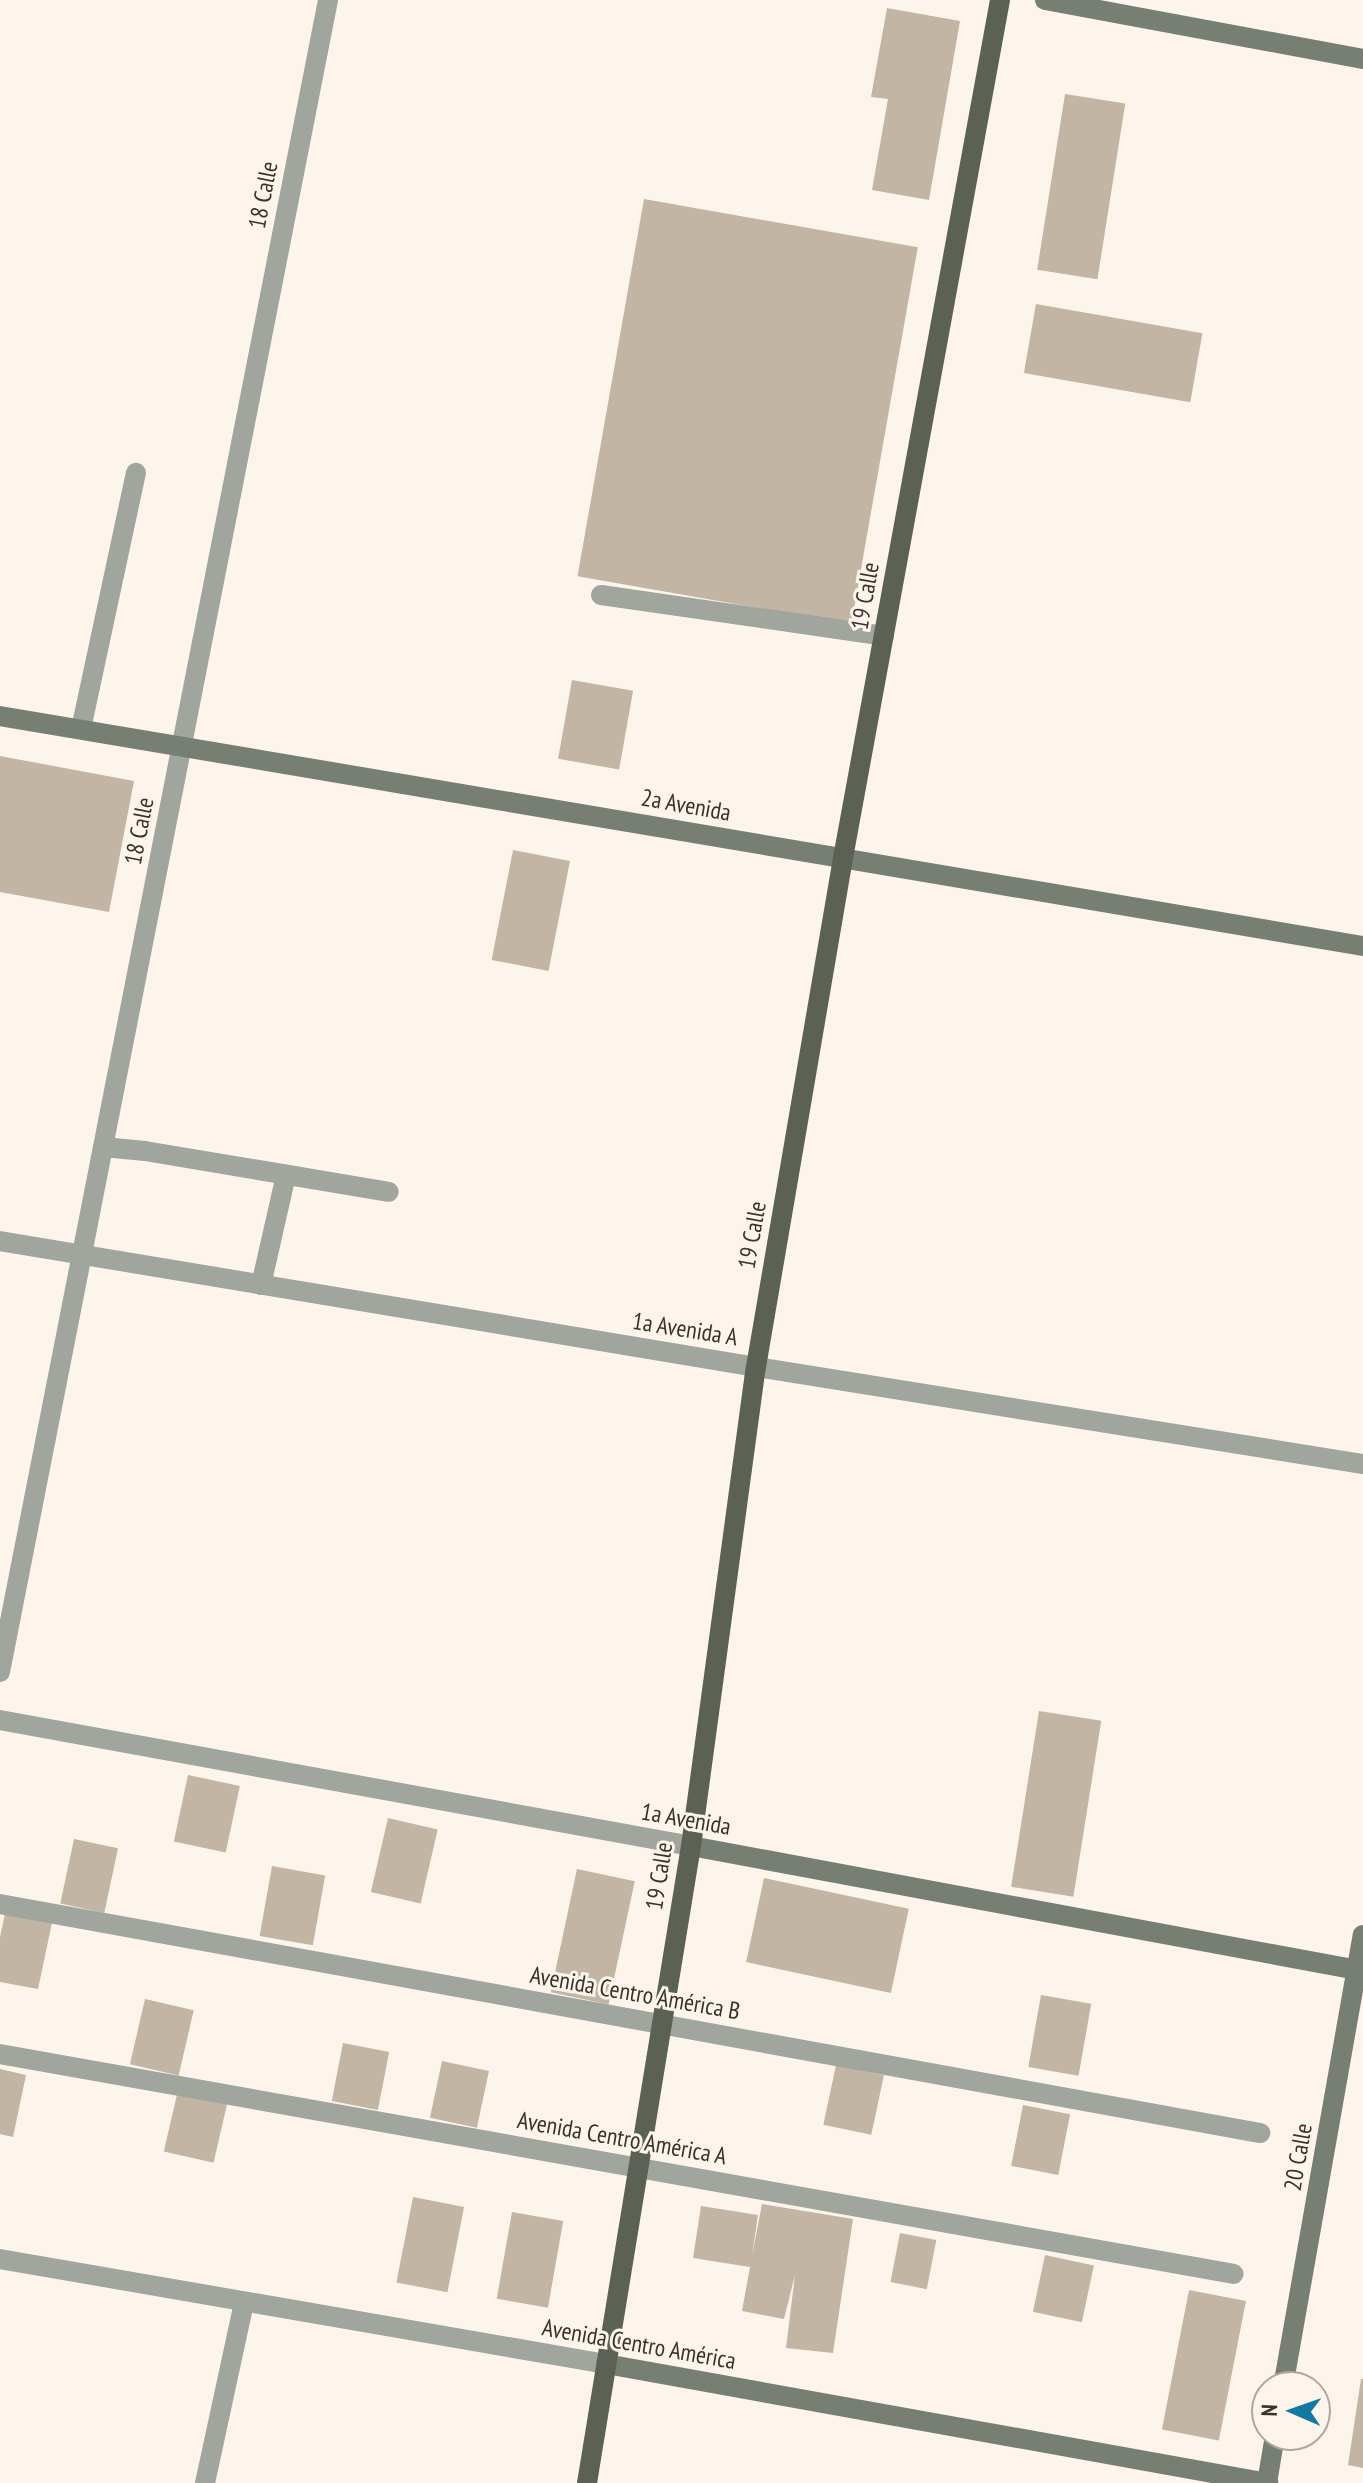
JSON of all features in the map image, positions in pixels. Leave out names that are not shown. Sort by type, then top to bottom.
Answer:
[{"type":"main road","name":"19 Calle","points":[[587,2483],[691,1846],[756,1367],[843,858],[1000,0]]},
{"type":"street","name":"18 Calle","points":[[0,1672],[328,0]]},
{"type":"street","points":[[1045,0],[1363,59]]},
{"type":"street","points":[[81,729],[136,473]]},
{"type":"street","points":[[601,595],[884,636]]},
{"type":"street","name":"2a Avenida","points":[[0,716],[1363,946]]},
{"type":"street","points":[[103,1147],[389,1192]]},
{"type":"street","points":[[261,1285],[286,1175]]},
{"type":"street","name":"1a Avenida A","points":[[0,1241],[1363,1464]]},
{"type":"street","name":"1a Avenida","points":[[0,1720],[1360,1970]]},
{"type":"street","name":"Avenida Centro América B","points":[[0,1904],[1260,2133]]},
{"type":"street","name":"20 Calle","points":[[1286,2371],[1360,1970],[1363,1935]]},
{"type":"street","name":"Avenida Centro América A","points":[[0,2054],[1234,2274]]},
{"type":"street","name":"Avenida Centro América","points":[[0,2259],[1267,2483]]},
{"type":"street","points":[[205,2483],[244,2302]]},
{"type":"street","points":[[1267,2483],[1272,2451]]},
{"type":"building","points":[[887,8],[960,21],[929,200],[872,190],[888,99],[871,97]]},
{"type":"building","points":[[1065,94],[1125,104],[1097,279],[1037,270]]},
{"type":"building","points":[[644,199],[918,247],[851,624],[577,576]]},
{"type":"building","points":[[1036,304],[1202,333],[1190,402],[1024,373]]},
{"type":"building","points":[[572,680],[633,691],[619,770],[558,759]]},
{"type":"building","points":[[0,756],[134,781],[109,912],[0,892]]},
{"type":"building","points":[[513,850],[570,861],[549,971],[492,960]]},
{"type":"building","points":[[1039,1711],[1101,1721],[1073,1897],[1011,1887]]},
{"type":"building","points":[[188,1775],[240,1786],[226,1853],[174,1842]]},
{"type":"building","points":[[388,1818],[438,1829],[421,1904],[371,1892]]},
{"type":"building","points":[[74,1839],[118,1848],[104,1913],[60,1904]]},
{"type":"building","points":[[272,1866],[325,1875],[313,1945],[260,1936]]},
{"type":"building","points":[[577,1869],[635,1881],[609,2005],[551,1992]]},
{"type":"building","points":[[764,1878],[909,1909],[891,1993],[746,1962]]},
{"type":"building","points":[[6,1909],[53,1918],[38,1989],[0,1982],[0,1937]]},
{"type":"building","points":[[1041,1995],[1091,2004],[1079,2076],[1028,2067]]},
{"type":"building","points":[[145,1999],[194,2010],[179,2076],[130,2064]]},
{"type":"building","points":[[343,2043],[389,2052],[378,2110],[332,2101]]},
{"type":"building","points":[[442,2061],[489,2071],[477,2128],[430,2118]]},
{"type":"building","points":[[836,2065],[884,2075],[871,2135],[823,2125]]},
{"type":"building","points":[[0,2069],[26,2075],[13,2137],[0,2134]]},
{"type":"building","points":[[178,2090],[228,2101],[214,2163],[164,2151]]},
{"type":"building","points":[[1023,2105],[1070,2114],[1058,2175],[1011,2166]]},
{"type":"building","points":[[413,2197],[464,2207],[447,2292],[396,2282]]},
{"type":"building","points":[[762,2204],[853,2219],[833,2353],[786,2348],[795,2275],[784,2319],[742,2311],[750,2267],[693,2258],[701,2206],[758,2215],[752,2256]]},
{"type":"building","points":[[512,2212],[563,2221],[548,2308],[497,2299]]},
{"type":"building","points":[[900,2233],[936,2240],[927,2289],[890,2282]]},
{"type":"building","points":[[1045,2255],[1094,2265],[1082,2322],[1033,2312]]},
{"type":"building","points":[[1189,2290],[1246,2301],[1219,2440],[1162,2429]]},
{"type":"building","points":[[1363,2379],[1363,2468],[1348,2465]]}]
